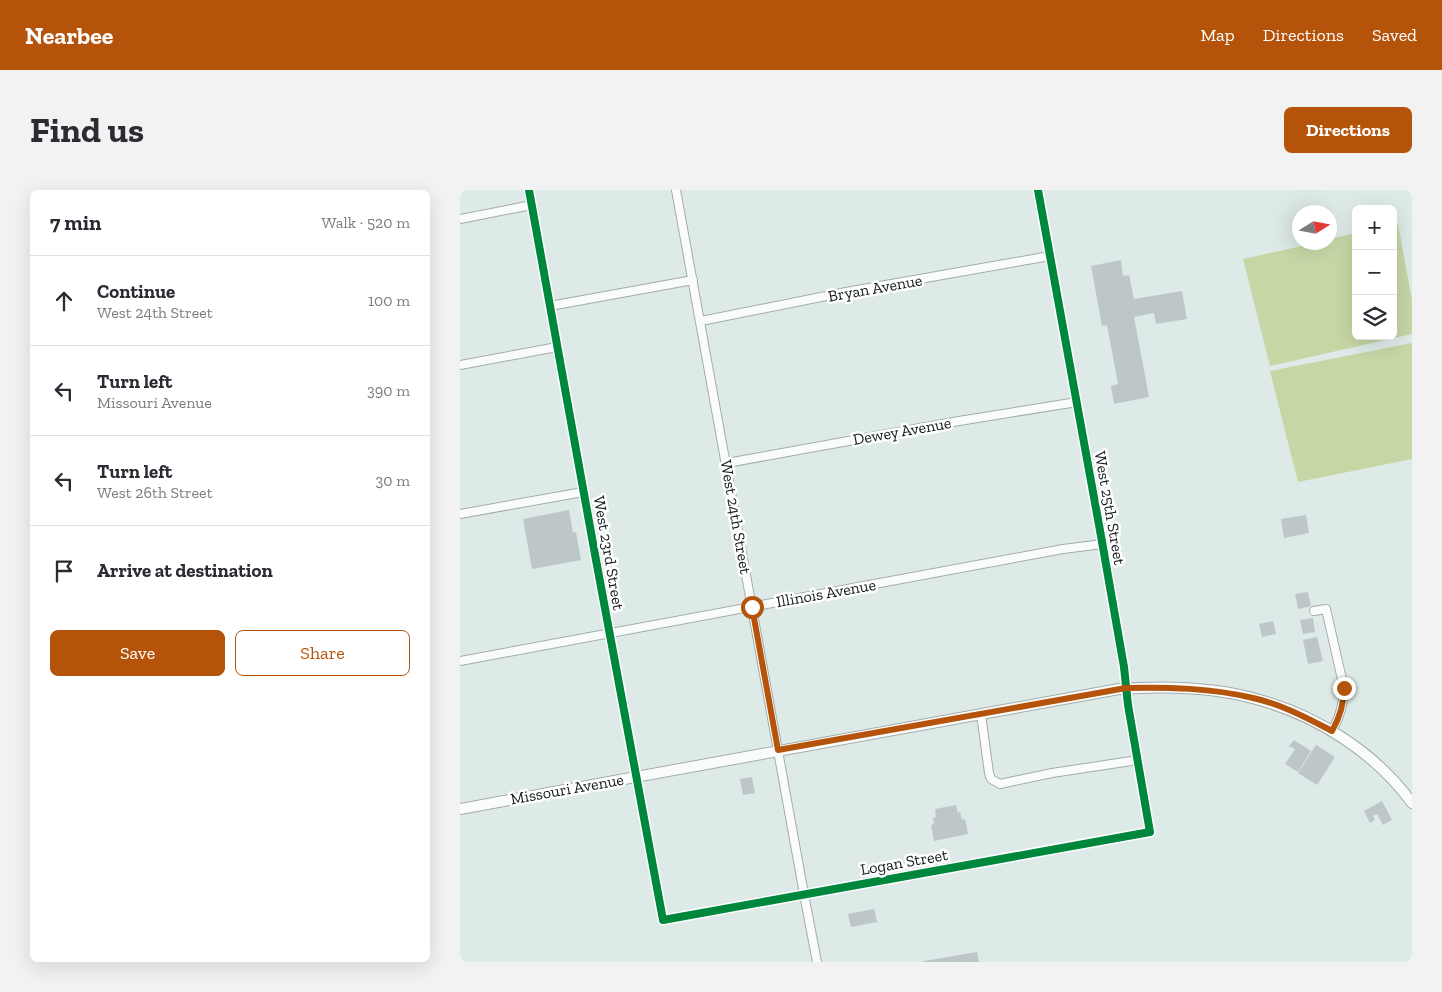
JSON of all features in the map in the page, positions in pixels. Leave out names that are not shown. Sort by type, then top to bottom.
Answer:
[{"type":"street","name":"West 23rd Street","points":[[529,190],[663,920]]},
{"type":"street","name":"West 24th Street","points":[[676,190],[817,962]]},
{"type":"street","name":"West 25th Street","points":[[1038,190],[1103,544],[1150,832]]},
{"type":"street","points":[[460,219],[532,206]]},
{"type":"street","name":"Bryan Avenue","points":[[701,321],[846,292],[1050,256]]},
{"type":"street","points":[[550,306],[693,280]]},
{"type":"street","points":[[460,364],[557,346]]},
{"type":"street","name":"Dewey Avenue","points":[[727,463],[959,421],[1077,402]]},
{"type":"street","points":[[460,514],[584,492]]},
{"type":"street","name":"Illinois Avenue","points":[[460,660],[1063,549],[1103,544]]},
{"type":"street","points":[[1314,611],[1326,609],[1344,688],[1342,711],[1332,731]]},
{"type":"street","name":"Missouri Avenue","points":[[460,809],[1126,688],[1196,689],[1255,698],[1297,714],[1332,731],[1373,761],[1411,799]]},
{"type":"street","points":[[981,714],[989,773],[991,779],[1000,784],[1052,773],[1138,760]]},
{"type":"street","name":"Logan Street","points":[[663,920],[1150,832]]},
{"type":"green space","points":[[1397,224],[1412,300],[1412,334],[1397,337],[1397,250]]},
{"type":"green space","points":[[1352,234],[1352,340],[1385,340],[1270,366],[1243,259],[1292,248],[1292,250],[1337,250],[1337,237]]},
{"type":"green space","points":[[1412,343],[1412,459],[1298,482],[1270,371]]},
{"type":"building","points":[[1121,260],[1123,276],[1129,275],[1134,299],[1182,291],[1187,319],[1156,324],[1154,313],[1134,317],[1149,397],[1114,404],[1111,386],[1118,384],[1107,325],[1102,326],[1091,266]]},
{"type":"building","points":[[569,510],[573,533],[576,532],[581,560],[532,569],[523,519]]},
{"type":"building","points":[[1306,515],[1309,533],[1284,538],[1281,519]]},
{"type":"building","points":[[1308,592],[1311,606],[1298,609],[1295,594]]},
{"type":"building","points":[[1313,618],[1315,632],[1303,634],[1300,620]]},
{"type":"building","points":[[1273,621],[1276,634],[1262,637],[1259,624]]},
{"type":"building","points":[[1317,637],[1323,661],[1308,664],[1303,640]]},
{"type":"building","points":[[1294,740],[1311,751],[1298,772],[1285,764],[1295,749],[1289,746]]},
{"type":"building","points":[[1316,745],[1335,757],[1317,785],[1298,773]]},
{"type":"building","points":[[752,777],[755,793],[743,795],[740,779]]},
{"type":"building","points":[[1382,801],[1392,820],[1383,825],[1377,814],[1373,816],[1375,820],[1370,823],[1364,811]]},
{"type":"building","points":[[956,805],[962,820],[965,819],[968,834],[934,841],[931,825],[934,824],[933,818],[936,817],[935,809]]},
{"type":"building","points":[[874,909],[877,922],[851,927],[848,914]]},
{"type":"building","points":[[977,952],[979,962],[924,962],[924,961]]},
{"type":"cycle path","points":[[529,190],[663,920],[1150,832],[1128,705],[1124,667],[1038,190]]},
{"type":"route","points":[[752,607],[778,750],[1126,688],[1196,689],[1255,698],[1304,716],[1332,731],[1342,711],[1344,688]]}]
